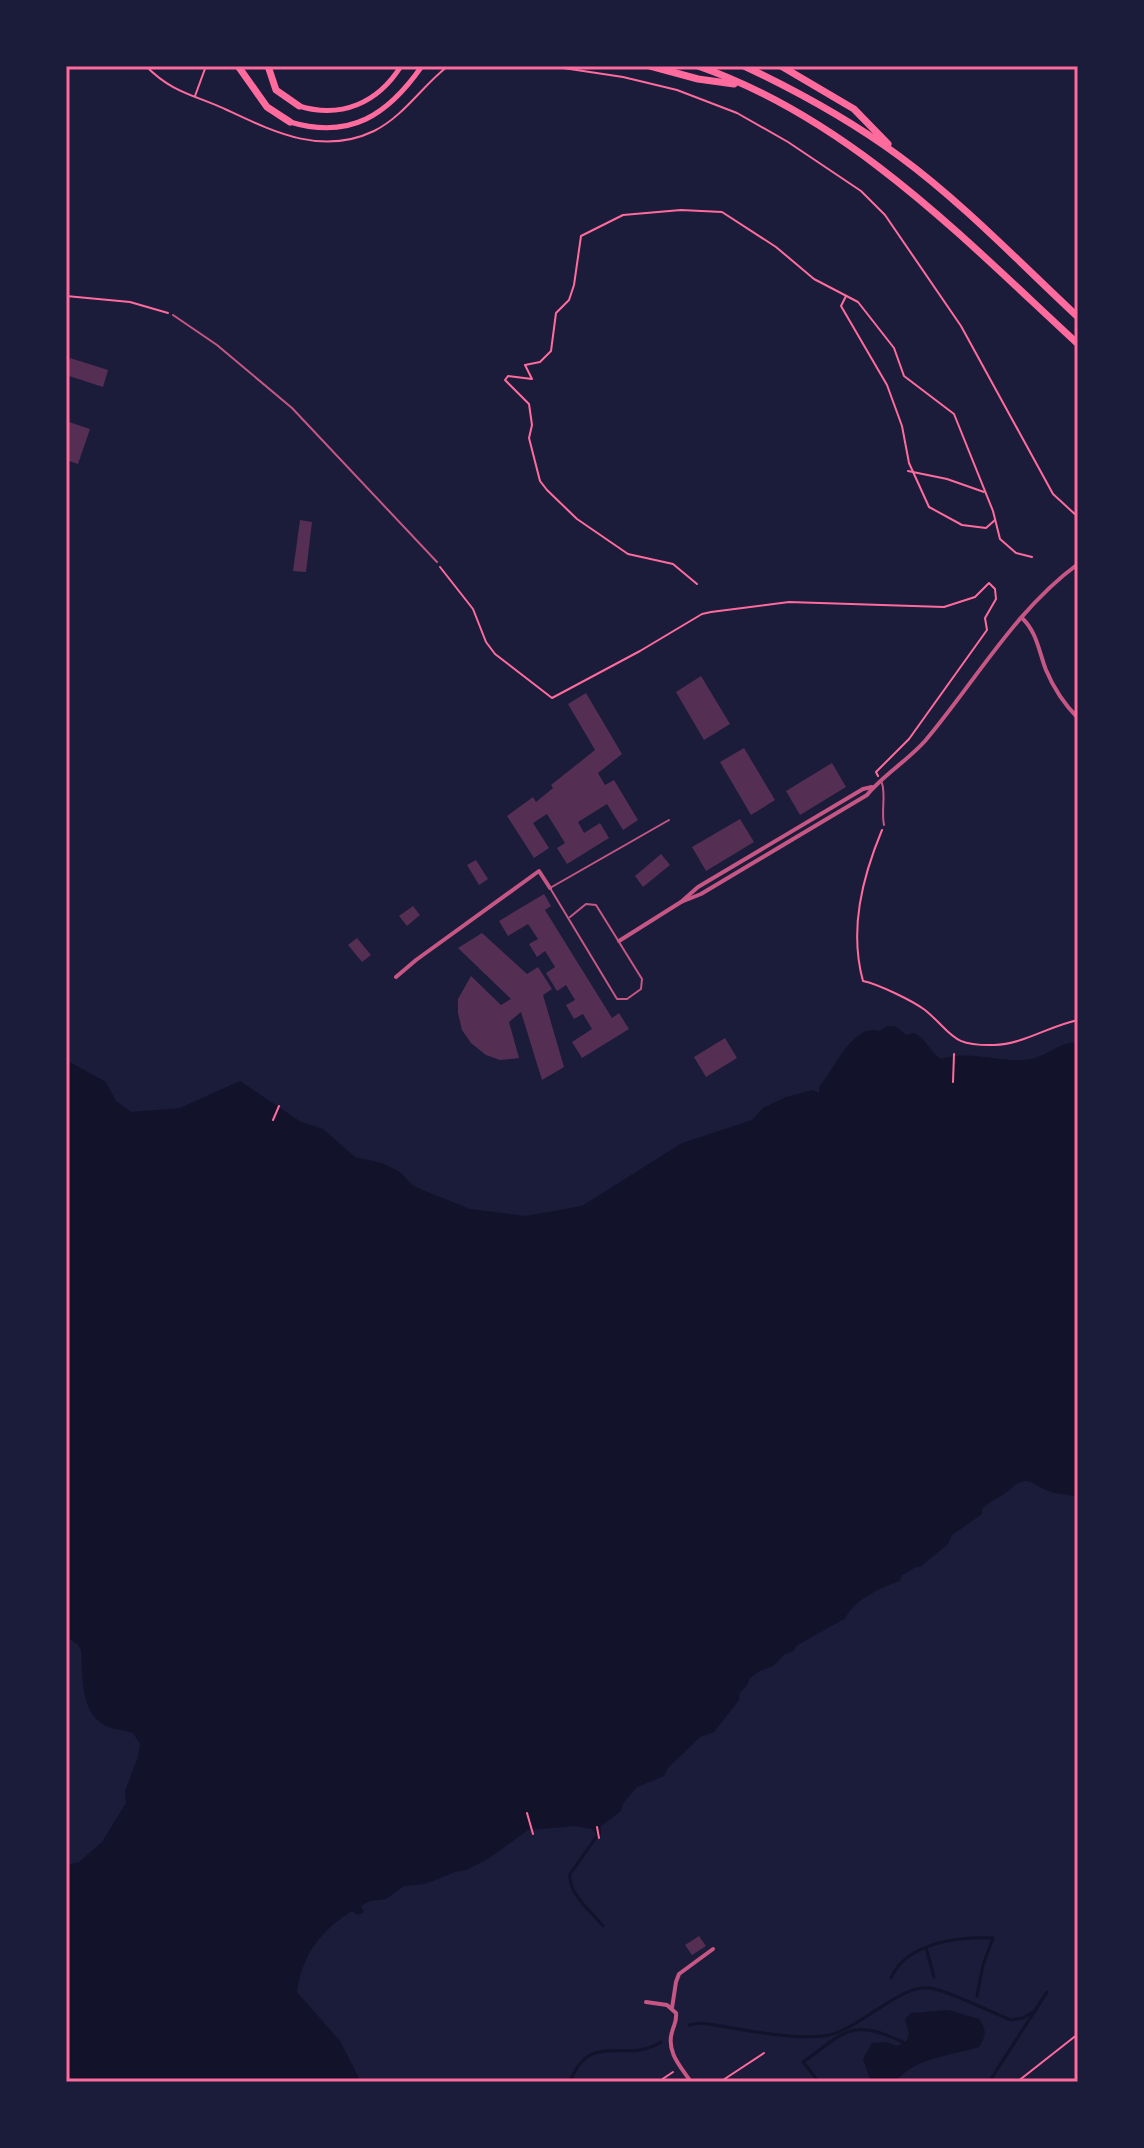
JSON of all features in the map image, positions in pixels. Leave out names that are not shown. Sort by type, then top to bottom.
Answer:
[{"type":"highway","points":[[238,66],[267,107],[290,122]]},
{"type":"highway","points":[[268,66],[276,90],[299,106]]},
{"type":"highway","points":[[650,66],[698,79],[747,86]]},
{"type":"highway","points":[[698,66],[747,86],[827,130],[888,174],[938,214],[1078,344]]},
{"type":"highway","points":[[744,66],[837,114],[900,157],[950,198],[1078,317]]},
{"type":"highway","points":[[781,66],[854,109],[900,157]]},
{"type":"main road","points":[[299,106],[318,112],[347,108],[378,92],[401,66]]},
{"type":"main road","points":[[290,122],[328,129],[363,121],[393,102],[422,66]]},
{"type":"street","points":[[619,941],[681,902],[698,887],[863,789],[882,782],[925,741],[1022,618],[1078,564]]},
{"type":"street","points":[[1022,618],[1032,629],[1060,698],[1078,718]]},
{"type":"street","points":[[396,977],[539,871],[550,888]]},
{"type":"street","points":[[691,2082],[671,2051],[671,2033],[677,2019],[672,2008],[676,1982],[679,1974],[713,1949]]},
{"type":"street","points":[[646,2002],[672,2008]]},
{"type":"lane","points":[[173,315],[217,345],[292,408],[437,562]]},
{"type":"lane","points":[[882,782],[884,825]]},
{"type":"lane","points":[[570,917],[586,904],[593,903],[598,907],[643,983],[638,992],[623,1000],[614,996],[571,924],[570,917],[550,888],[669,820]]},
{"type":"path","points":[[195,97],[206,66]]},
{"type":"path","points":[[550,66],[623,77],[677,90],[737,113],[788,142],[861,191],[885,215],[961,326],[1053,494],[1078,517]]},
{"type":"path","points":[[697,584],[673,564],[628,554],[577,519],[540,481],[529,438],[532,425],[529,404],[505,380],[508,376],[532,379],[525,365],[540,362],[551,351],[556,313],[569,300],[574,285],[581,236],[623,215],[681,210],[722,212],[776,247],[814,279],[858,302],[894,348],[904,376],[954,414],[1000,539],[1016,553],[1032,557]]},
{"type":"path","points":[[847,295],[841,306],[887,385],[902,426],[909,463],[929,507],[962,525],[986,528],[995,520]]},
{"type":"path","points":[[66,296],[130,302],[173,315]]},
{"type":"path","points":[[908,471],[947,479],[985,492]]},
{"type":"path","points":[[437,562],[473,609],[486,642],[495,654],[552,698],[711,612],[789,602],[944,607],[975,597],[989,583],[995,589],[996,599],[985,616],[987,630],[909,739],[876,772]]},
{"type":"path","points":[[884,825],[871,860],[857,917],[856,955],[863,981],[924,1010],[945,1032],[966,1043],[1007,1043],[1078,1020]]},
{"type":"path","points":[[953,1082],[954,1054]]},
{"type":"path","points":[[273,1120],[279,1106]]},
{"type":"path","points":[[527,1813],[533,1834]]},
{"type":"path","points":[[597,1827],[599,1838]]},
{"type":"path","points":[[1017,2082],[1078,2034]]},
{"type":"path","points":[[720,2082],[764,2053]]},
{"type":"path","points":[[658,2082],[681,2067]]},
{"type":"shaded area","points":[[895,1026],[906,1035],[914,1033],[942,1059],[964,1055],[1031,1059],[1065,1044],[1078,1042],[1078,1498],[1024,1481],[989,1503],[982,1509],[982,1514],[952,1535],[948,1544],[920,1567],[902,1575],[900,1581],[868,1595],[854,1606],[846,1618],[796,1646],[794,1651],[785,1654],[773,1666],[750,1678],[739,1700],[714,1732],[700,1737],[668,1768],[664,1776],[637,1787],[620,1812],[601,1826],[601,1836],[597,1836],[592,1829],[575,1826],[528,1830],[488,1859],[466,1870],[425,1884],[404,1886],[386,1899],[361,1906],[364,1912],[358,1915],[352,1911],[331,1926],[308,1955],[297,1992],[340,2041],[361,2082],[66,2082],[66,1865],[79,1862],[102,1842],[126,1803],[125,1791],[140,1744],[133,1733],[103,1724],[95,1717],[85,1697],[81,1650],[66,1636],[66,1060],[106,1082],[116,1101],[131,1112],[180,1108],[240,1081],[301,1122],[323,1129],[355,1157],[382,1163],[400,1172],[412,1185],[470,1209],[525,1216],[582,1206],[682,1143],[752,1120],[763,1108],[786,1097],[813,1090],[819,1093],[819,1087],[853,1041],[870,1030],[879,1031]]},
{"type":"shaded area","points":[[948,2010],[979,2019],[985,2033],[979,2047],[923,2062],[895,2082],[871,2082],[863,2059],[872,2043],[887,2042],[897,2046],[906,2042],[909,2033],[905,2019],[911,2013]]},
{"type":"building","points":[[70,358],[108,370],[103,387],[66,375]]},
{"type":"building","points":[[66,421],[90,429],[78,464],[66,460]]},
{"type":"building","points":[[300,520],[312,522],[306,572],[293,571]]},
{"type":"building","points":[[701,676],[730,724],[704,740],[676,692]]},
{"type":"building","points":[[586,693],[622,754],[598,773],[605,785],[614,780],[638,820],[623,830],[607,804],[578,822],[584,833],[600,823],[609,838],[567,864],[557,848],[565,843],[547,814],[533,823],[549,848],[534,858],[507,816],[533,797],[536,802],[553,788],[551,785],[595,750],[568,704]]},
{"type":"building","points":[[744,748],[775,800],[751,815],[720,762]]},
{"type":"building","points":[[832,763],[846,787],[800,815],[786,791]]},
{"type":"building","points":[[740,819],[754,842],[706,871],[692,847]]},
{"type":"building","points":[[661,854],[670,865],[643,887],[635,876]]},
{"type":"building","points":[[476,860],[488,879],[479,885],[467,865]]},
{"type":"building","points":[[544,894],[551,906],[545,910],[612,1018],[619,1013],[629,1029],[582,1058],[572,1042],[592,1029],[583,1014],[574,1019],[566,1005],[575,1000],[566,985],[557,991],[546,973],[555,967],[545,951],[537,957],[529,944],[538,939],[528,924],[508,936],[499,921]]},
{"type":"building","points":[[413,906],[420,915],[407,926],[399,916]]},
{"type":"building","points":[[482,933],[527,974],[538,967],[552,989],[543,995],[564,1067],[542,1080],[521,1012],[509,1022],[519,1058],[500,1060],[486,1055],[471,1043],[462,1030],[458,999],[471,976],[501,1005],[511,999],[458,948]]},
{"type":"building","points":[[357,938],[371,955],[362,962],[348,945]]},
{"type":"building","points":[[725,1038],[737,1058],[706,1077],[694,1057]]},
{"type":"building","points":[[699,1936],[706,1946],[692,1955],[685,1945]]},
{"type":"waterway","points":[[597,1836],[570,1874],[570,1881],[581,1902],[603,1926]]},
{"type":"waterway","points":[[891,1978],[898,1966],[921,1949],[964,1938],[993,1938],[983,1965],[977,1996]]},
{"type":"waterway","points":[[926,1948],[934,1977]]},
{"type":"waterway","points":[[689,2025],[701,2023],[779,2035],[824,2036],[851,2026],[918,1988],[948,1993],[1011,2020],[1035,2011]]},
{"type":"waterway","points":[[989,2082],[1047,1992]]},
{"type":"waterway","points":[[819,2082],[803,2062],[841,2035],[850,2031],[872,2031],[905,2043]]},
{"type":"waterway","points":[[570,2082],[578,2066],[598,2052],[648,2048],[661,2042]]}]
